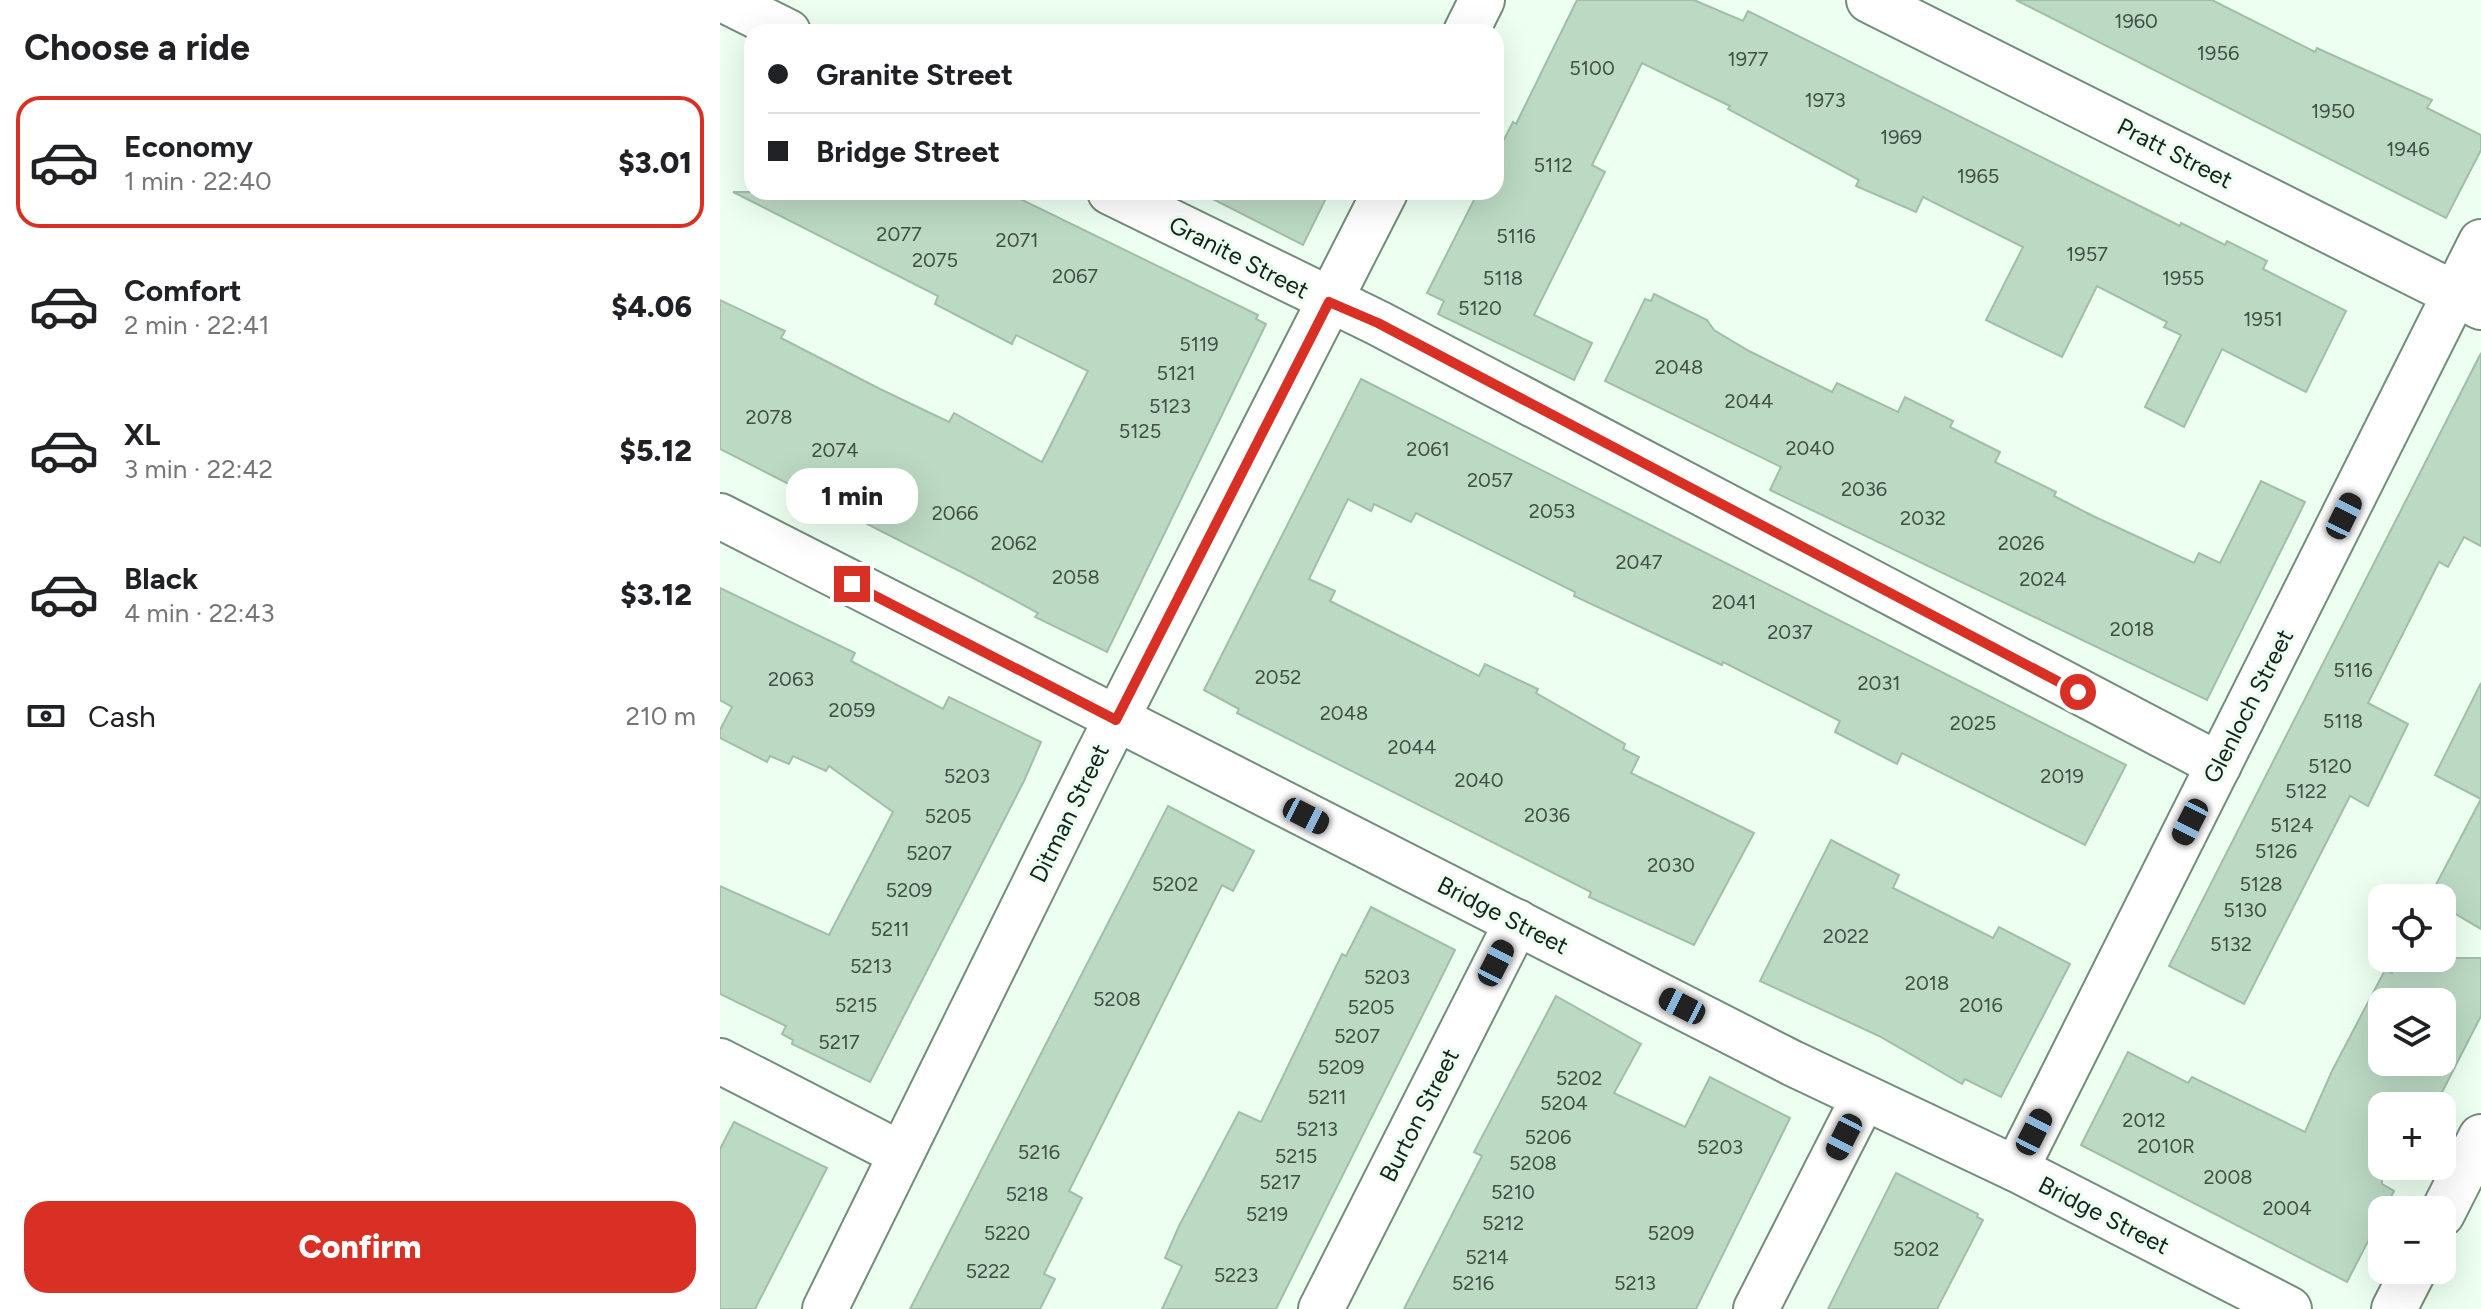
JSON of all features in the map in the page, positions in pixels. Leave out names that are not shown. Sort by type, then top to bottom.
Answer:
[{"type":"street","points":[[724,0],[772,24]]},
{"type":"street","points":[[1470,24],[1482,0]]},
{"type":"street","name":"Pratt Street","points":[[1869,0],[2468,300]]},
{"type":"street","name":"Granite Street","points":[[1126,200],[1329,302],[1378,323],[2219,765]]},
{"type":"street","name":"Ditman Street","points":[[825,1309],[1116,720],[1381,200]]},
{"type":"street","name":"Glenloch Street","points":[[2016,1169],[2219,765],[2468,300],[2481,242]]},
{"type":"street","name":"Bridge Street","points":[[720,516],[1863,1099],[2016,1169],[2289,1309]]},
{"type":"street","name":"Burton Street","points":[[1321,1309],[1517,922]]},
{"type":"street","points":[[720,1061],[901,1154]]},
{"type":"street","points":[[1756,1309],[1863,1099]]},
{"type":"street","points":[[2451,1196],[2481,1137]]},
{"type":"street","points":[[2394,1309],[2407,1284]]},
{"type":"building","points":[[1577,0],[1694,0],[1743,21],[1748,11],[2180,226],[2181,223],[2225,245],[2227,241],[2267,261],[2263,269],[2346,311],[2306,392],[2222,349],[2184,427],[2145,407],[2181,335],[2164,327],[2167,322],[2097,286],[2062,357],[1986,320],[2023,247],[1923,197],[1916,212],[1856,186],[1859,180],[1728,109],[1730,106],[1642,63],[1592,165],[1605,172],[1534,315],[1592,343],[1574,380],[1438,314],[1444,301],[1427,293],[1474,200],[1504,200],[1504,139],[1513,122],[1516,124]]},
{"type":"building","points":[[2016,0],[2212,0],[2315,52],[2317,48],[2432,100],[2427,108],[2481,135],[2481,150],[2446,218]]},
{"type":"building","points":[[749,200],[1022,200],[1258,315],[1256,319],[1266,324],[1107,652],[1035,617],[1038,613],[977,580],[720,449],[720,300],[785,331],[781,338],[880,389],[949,422],[954,413],[1042,462],[1088,371],[1016,335],[1012,344],[935,304],[938,296]]},
{"type":"building","points":[[1215,200],[1325,200],[1303,245]]},
{"type":"building","points":[[1654,294],[1707,320],[1714,330],[1749,351],[1832,392],[1837,383],[1898,412],[1905,397],[1953,421],[1950,427],[2000,452],[1995,462],[2056,492],[2054,496],[2194,563],[2199,553],[2220,563],[2261,481],[2305,502],[2207,700],[1770,490],[1781,467],[1605,381],[1645,299],[1651,301]]},
{"type":"building","points":[[2481,353],[2481,546],[2464,537],[2448,567],[2439,562],[2368,703],[2408,724],[2368,806],[2350,796],[2244,1004],[2169,966]]},
{"type":"building","points":[[1361,379],[2126,765],[2085,845],[1902,753],[1897,764],[1835,732],[1840,721],[1723,662],[1722,665],[1574,596],[1575,592],[1416,513],[1411,522],[1374,504],[1371,511],[1348,499],[1309,579],[1335,591],[1330,601],[1479,676],[1485,664],[1538,689],[1536,693],[1625,744],[1623,749],[1639,757],[1631,773],[1754,833],[1694,945],[1589,897],[1591,892],[1237,713],[1239,709],[1204,690]]},
{"type":"building","points":[[720,588],[855,653],[851,661],[943,709],[949,697],[1041,742],[870,1082],[792,1044],[793,1040],[782,1034],[786,1026],[720,994],[720,886],[829,935],[893,812],[829,766],[826,771],[793,756],[789,764],[770,756],[767,762],[720,738],[720,730],[732,707],[720,700]]},
{"type":"building","points":[[2481,683],[2481,799],[2435,775]]},
{"type":"building","points":[[2481,799],[2481,929],[2456,914],[2456,884],[2436,884]]},
{"type":"building","points":[[1168,806],[1254,851],[1233,891],[1222,885],[1069,1191],[1082,1198],[1044,1274],[1055,1279],[1040,1309],[910,1309]]},
{"type":"building","points":[[1831,840],[1899,875],[1893,888],[1993,938],[1999,927],[2070,964],[2001,1097],[1965,1079],[1962,1084],[1879,1036],[1760,981]]},
{"type":"building","points":[[1371,907],[1455,950],[1276,1309],[1162,1309],[1182,1266],[1165,1258],[1179,1226],[1239,1112],[1261,1122],[1342,954],[1346,956]]},
{"type":"building","points":[[2456,958],[2481,958],[2481,1016],[2456,1065],[2456,988],[2376,988],[2384,972],[2456,972]]},
{"type":"building","points":[[1556,996],[1641,1044],[1614,1093],[1685,1127],[1710,1077],[1790,1118],[1696,1309],[1404,1309],[1482,1156],[1474,1152]]},
{"type":"building","points":[[2368,1002],[2368,1076],[2450,1076],[2442,1092],[2368,1092],[2368,1180],[2382,1180],[2382,1184],[2394,1191],[2391,1196],[2368,1196],[2368,1241],[2347,1282],[2081,1145],[2128,1052],[2188,1083],[2192,1077],[2305,1132]]},
{"type":"building","points":[[734,1122],[827,1168],[755,1309],[720,1309],[720,1149]]},
{"type":"building","points":[[1896,1173],[1978,1214],[1977,1217],[1983,1220],[1937,1309],[1828,1309]]},
{"type":"route","points":[[852,584],[1116,720],[1329,302],[1378,323],[2078,692]]}]
